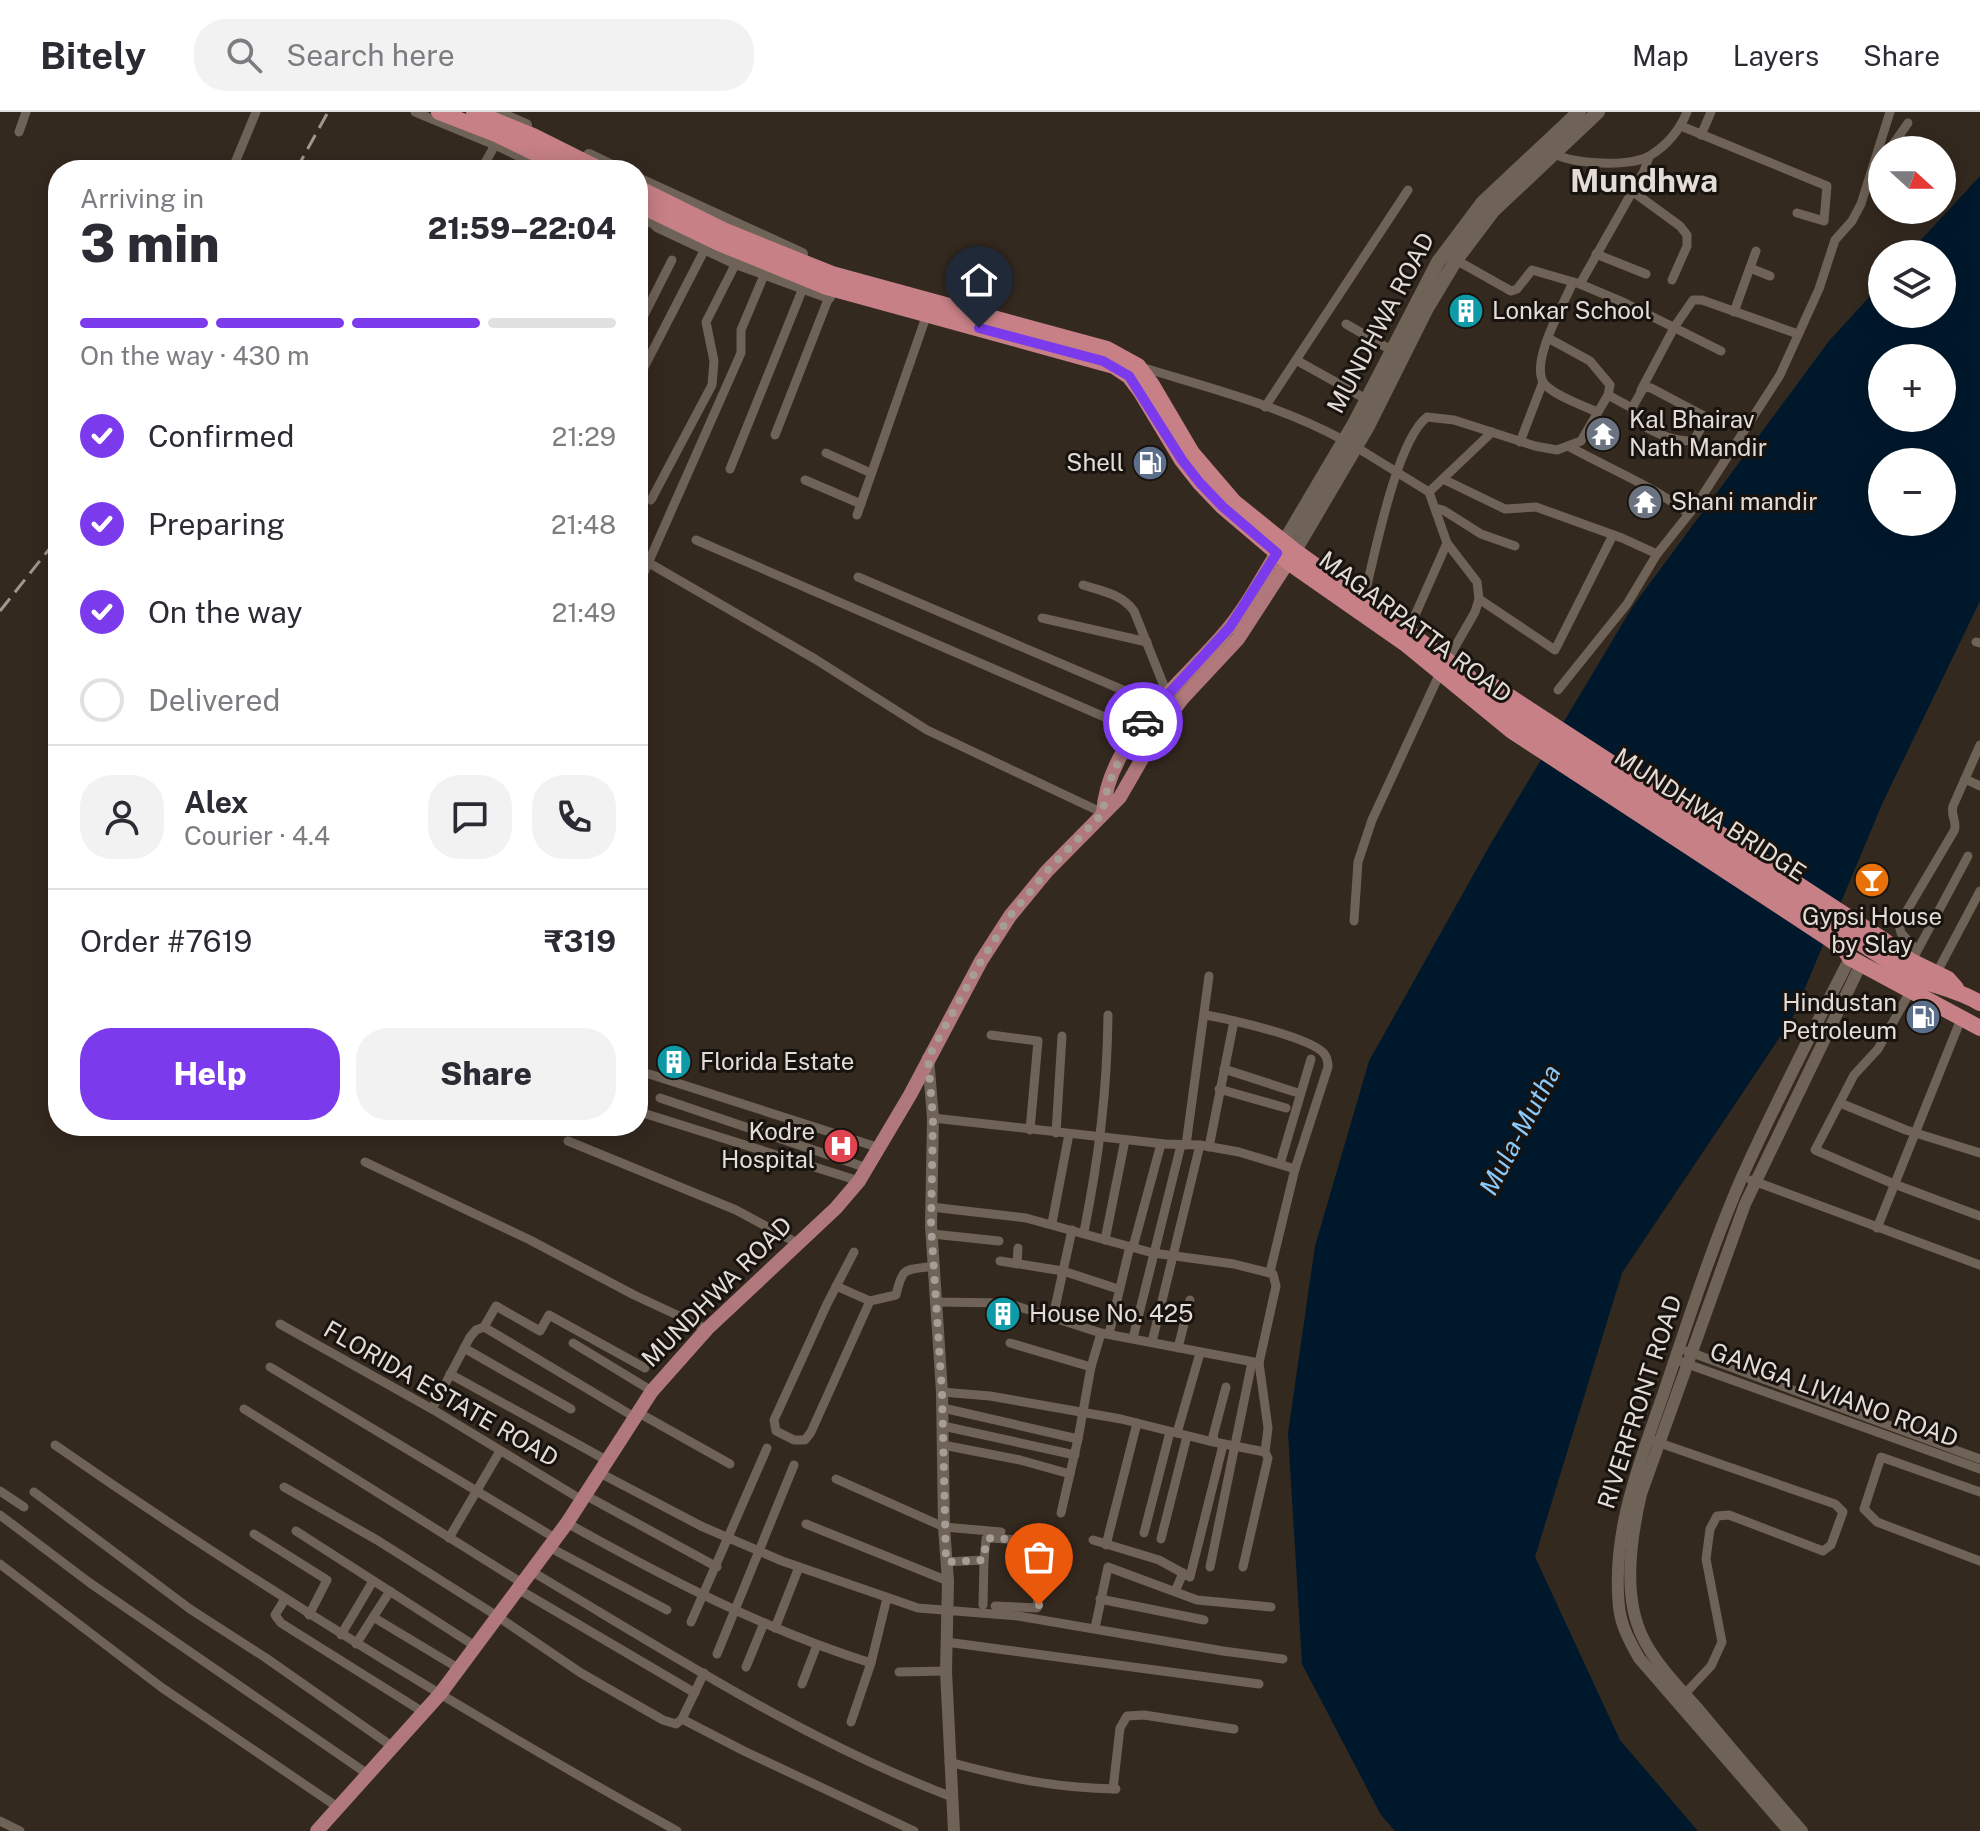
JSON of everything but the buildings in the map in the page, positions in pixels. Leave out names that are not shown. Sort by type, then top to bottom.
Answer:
[{"type":"highway","points":[[439,112],[496,134],[549,160]]},
{"type":"highway","points":[[474,112],[581,160]]},
{"type":"highway","points":[[648,193],[836,287]]},
{"type":"highway","points":[[648,209],[719,243],[836,287]]},
{"type":"highway","name":"MAGARPATTA ROAD","points":[[836,287],[1103,361],[1129,376],[1182,460],[1223,507],[1407,645],[1444,667]]},
{"type":"highway","name":"MAGARPATTA ROAD","points":[[836,287],[1107,349],[1138,366],[1192,453],[1234,502],[1286,552],[1364,598],[1408,631],[1444,667]]},
{"type":"highway","points":[[1444,667],[1463,683],[1477,688],[1517,725],[1826,942],[1840,957],[1856,961],[1980,1028]]},
{"type":"highway","name":"MUNDHWA BRIDGE","points":[[1517,725],[1879,946]]},
{"type":"highway","points":[[1879,946],[1914,956],[1936,974],[1948,979],[1957,990]]},
{"type":"highway","points":[[1879,946],[1914,978],[1979,998]]},
{"type":"main road","name":"MUNDHWA ROAD","points":[[317,1831],[440,1694],[567,1523],[652,1391],[707,1329],[836,1208],[859,1181],[961,997],[1010,916],[1047,871],[1120,797],[1153,738],[1182,699],[1238,639],[1456,260],[1493,211],[1579,112]]},
{"type":"main road","name":"MUNDHWA ROAD","points":[[1351,444],[1366,399],[1432,272],[1456,235],[1483,202],[1598,112]]},
{"type":"main road","name":"MUNDHWA ROAD","points":[[1103,813],[1104,793],[1137,731],[1230,627],[1286,552]]},
{"type":"street","points":[[19,132],[26,112]]},
{"type":"street","points":[[236,160],[256,112]]},
{"type":"street","points":[[415,112],[526,160]]},
{"type":"street","points":[[496,112],[599,160]]},
{"type":"street","points":[[1520,442],[1543,382],[1541,372],[1548,338],[1649,157],[1681,126],[1687,112]]},
{"type":"street","points":[[1701,135],[1711,112]]},
{"type":"street","points":[[1883,136],[1890,112]]},
{"type":"street","points":[[1899,136],[1908,123]]},
{"type":"street","points":[[1681,126],[1827,186],[1824,221]]},
{"type":"street","points":[[487,160],[495,145]]},
{"type":"street","points":[[1548,151],[1569,161],[1590,163],[1649,157]]},
{"type":"street","points":[[648,184],[836,268],[836,287],[775,435]]},
{"type":"street","points":[[1558,690],[1627,604],[1657,554],[1689,514],[1780,375],[1819,289],[1828,257],[1843,229],[1852,221],[1868,186]]},
{"type":"street","points":[[1265,407],[1408,190]]},
{"type":"street","points":[[1632,191],[1680,226],[1687,235],[1687,246],[1672,280]]},
{"type":"street","points":[[657,226],[673,195]]},
{"type":"street","points":[[1797,213],[1843,229]]},
{"type":"street","points":[[648,222],[736,263],[803,288],[836,287]]},
{"type":"street","points":[[648,360],[705,249]]},
{"type":"street","points":[[1734,312],[1756,251]]},
{"type":"street","points":[[1596,254],[1646,274]]},
{"type":"street","points":[[648,307],[672,260]]},
{"type":"street","points":[[1456,260],[1511,291],[1517,289],[1532,270],[1577,283],[1675,326],[1721,351]]},
{"type":"street","points":[[651,500],[712,385],[714,361],[706,322],[736,263]]},
{"type":"street","points":[[1750,268],[1770,276]]},
{"type":"street","points":[[765,273],[741,330],[741,353],[649,563],[815,659],[927,730],[1103,813]]},
{"type":"street","points":[[730,469],[803,288]]},
{"type":"street","points":[[1641,390],[1651,388],[1700,413],[1705,421],[1694,440],[1686,442],[1636,422],[1632,415],[1641,390],[1675,326],[1693,300],[1698,299],[1798,334]]},
{"type":"street","points":[[857,515],[927,314]]},
{"type":"street","points":[[1346,324],[1391,350]]},
{"type":"street","points":[[1364,598],[1398,471],[1411,436],[1427,417],[1454,420],[1545,449],[1570,447],[1588,434],[1610,385],[1590,361],[1548,338]]},
{"type":"street","points":[[1296,360],[1366,399]]},
{"type":"street","points":[[1138,366],[1320,428],[1398,471],[1429,492],[1447,543],[1477,582],[1479,599],[1372,820],[1358,862],[1354,921]]},
{"type":"street","points":[[1543,382],[1551,390],[1597,412]]},
{"type":"street","points":[[1608,395],[1632,408]]},
{"type":"street","points":[[1429,492],[1492,432]]},
{"type":"street","points":[[1570,447],[1666,496],[1689,514]]},
{"type":"street","points":[[826,453],[871,473]]},
{"type":"street","points":[[1443,479],[1505,509],[1536,507],[1657,554]]},
{"type":"street","points":[[805,480],[861,504]]},
{"type":"street","points":[[1435,508],[1481,534],[1515,546]]},
{"type":"street","points":[[1479,599],[1555,650],[1613,535]]},
{"type":"street","points":[[696,540],[1153,738]]},
{"type":"street","points":[[1408,631],[1447,543]]},
{"type":"street","points":[[858,577],[1163,700]]},
{"type":"street","points":[[1083,585],[1128,603],[1147,642],[1163,700]]},
{"type":"street","points":[[1042,618],[1122,639],[1147,642]]},
{"type":"street","points":[[1914,956],[1899,924],[1954,831],[1956,825],[1952,811],[1980,745]]},
{"type":"street","points":[[1965,779],[1980,786]]},
{"type":"street","points":[[1914,956],[1968,856]]},
{"type":"street","points":[[1936,974],[1980,891]]},
{"type":"street","name":"RIVERFRONT ROAD","points":[[1789,1831],[1763,1794],[1681,1698],[1643,1638],[1632,1597],[1630,1558],[1652,1441],[1749,1179],[1856,961]]},
{"type":"street","points":[[1133,1338],[1184,1145],[1206,1015],[1209,976]]},
{"type":"street","points":[[1911,990],[1878,1049],[1854,1075],[1815,1150],[1980,1216]]},
{"type":"street","points":[[1084,1232],[1107,1087],[1108,1015]]},
{"type":"street","points":[[1206,1015],[1311,1043],[1325,1055],[1328,1067],[1295,1169],[1270,1272]]},
{"type":"street","points":[[1877,1228],[1961,1019]]},
{"type":"street","points":[[1152,1342],[1205,1146],[1234,1021]]},
{"type":"street","points":[[991,1035],[1038,1041],[1030,1130]]},
{"type":"street","points":[[1056,1133],[1062,1036]]},
{"type":"street","points":[[928,1058],[933,1118],[933,1266],[943,1408],[944,1527],[948,1581],[946,1671],[954,1831]]},
{"type":"street","points":[[1280,1164],[1311,1059]]},
{"type":"street","points":[[1224,1069],[1295,1092]]},
{"type":"street","points":[[649,1074],[880,1148]]},
{"type":"street","points":[[1219,1089],[1286,1108]]},
{"type":"street","points":[[660,1098],[867,1168]]},
{"type":"street","points":[[1840,1103],[1914,1132],[1980,1153]]},
{"type":"street","points":[[648,1115],[859,1181]]},
{"type":"street","points":[[933,1118],[1161,1144],[1205,1146],[1295,1169]]},
{"type":"street","points":[[1052,1223],[1069,1134]]},
{"type":"street","points":[[1105,1240],[1125,1140]]},
{"type":"street","points":[[568,1141],[736,1210],[797,1243]]},
{"type":"street","points":[[1061,1513],[1091,1367],[1105,1333],[1161,1144]]},
{"type":"street","points":[[365,1162],[707,1329]]},
{"type":"street","points":[[1749,1179],[1980,1265]]},
{"type":"street","points":[[931,1207],[1052,1223],[1153,1253],[1270,1272],[1276,1279],[1210,1567]]},
{"type":"street","points":[[1053,1317],[1072,1230]]},
{"type":"street","points":[[932,1234],[999,1241]]},
{"type":"street","points":[[1017,1264],[1018,1248]]},
{"type":"street","points":[[854,1252],[774,1420],[776,1431],[794,1440],[805,1440],[811,1432],[870,1301]]},
{"type":"street","points":[[1000,1261],[1063,1271],[1118,1289]]},
{"type":"street","points":[[836,1286],[870,1301],[896,1295],[900,1276],[906,1271],[933,1266]]},
{"type":"street","points":[[1178,1348],[1190,1300]]},
{"type":"street","points":[[935,1302],[1007,1303],[1105,1333],[1256,1363]]},
{"type":"street","points":[[432,1409],[464,1348],[476,1330],[484,1327],[496,1306],[540,1331],[549,1315],[645,1368]]},
{"type":"street","name":"FLORIDA ESTATE ROAD","points":[[280,1324],[500,1451],[717,1567]]},
{"type":"street","points":[[484,1327],[637,1416],[730,1464]]},
{"type":"street","points":[[573,1343],[652,1391]]},
{"type":"street","points":[[1010,1343],[1091,1367]]},
{"type":"street","points":[[464,1348],[571,1409]]},
{"type":"street","points":[[1144,1533],[1178,1434],[1200,1353]]},
{"type":"street","name":"GANGA LIVIANO ROAD","points":[[1683,1356],[1895,1433],[1980,1459]]},
{"type":"street","points":[[1243,1567],[1268,1458],[1265,1452],[1268,1428],[1256,1363]]},
{"type":"street","points":[[270,1367],[552,1543],[667,1610]]},
{"type":"street","points":[[450,1374],[729,1539],[887,1598],[918,1608],[1018,1616],[1283,1659]]},
{"type":"street","points":[[1219,1443],[1213,1436],[1226,1387]]},
{"type":"street","points":[[942,1392],[990,1396],[1083,1412],[1265,1452]]},
{"type":"street","points":[[943,1408],[1078,1439]]},
{"type":"street","points":[[244,1409],[449,1538],[524,1581],[704,1673],[876,1767],[952,1797]]},
{"type":"street","points":[[1106,1545],[1137,1423]]},
{"type":"street","points":[[943,1426],[1075,1455]]},
{"type":"street","name":"GANGA LIVIANO ROAD","points":[[1895,1433],[1980,1469]]},
{"type":"street","points":[[1161,1539],[1178,1434]]},
{"type":"street","points":[[1652,1441],[1835,1504],[1843,1512],[1831,1545],[1823,1551],[1729,1515],[1717,1516],[1710,1529],[1706,1559],[1711,1594],[1722,1634],[1721,1648],[1711,1666],[1681,1698]]},
{"type":"street","points":[[1093,1540],[1159,1560],[1190,1577],[1219,1443]]},
{"type":"street","points":[[55,1445],[188,1537],[341,1635],[551,1761],[677,1831]]},
{"type":"street","points":[[943,1445],[1020,1460],[1070,1474]]},
{"type":"street","points":[[691,1622],[767,1448]]},
{"type":"street","points":[[449,1538],[500,1451]]},
{"type":"street","points":[[1980,1492],[1881,1457],[1864,1509],[1877,1522],[1980,1561]]},
{"type":"street","points":[[717,1654],[794,1465]]},
{"type":"street","points":[[836,1479],[944,1527],[1004,1533]]},
{"type":"street","points":[[284,1487],[377,1540],[581,1673],[663,1720],[676,1724],[682,1719],[704,1673]]},
{"type":"street","points":[[0,1491],[24,1507]]},
{"type":"street","points":[[34,1492],[190,1609],[393,1747]]},
{"type":"street","points":[[1206,1511],[1220,1514]]},
{"type":"street","points":[[0,1515],[90,1583],[369,1775]]},
{"type":"street","points":[[567,1523],[764,1623],[871,1663]]},
{"type":"street","points":[[806,1524],[948,1581]]},
{"type":"street","points":[[296,1531],[475,1646]]},
{"type":"street","points":[[254,1534],[327,1580],[309,1615]]},
{"type":"street","points":[[983,1605],[986,1539],[1042,1542],[1037,1608],[995,1606]]},
{"type":"street","points":[[946,1562],[984,1560]]},
{"type":"street","points":[[0,1564],[161,1687],[339,1808]]},
{"type":"street","points":[[775,1628],[799,1567]]},
{"type":"street","points":[[1095,1628],[1106,1570],[1113,1567],[1197,1600],[1271,1607]]},
{"type":"street","points":[[1177,1587],[1183,1573]]},
{"type":"street","points":[[341,1635],[373,1581]]},
{"type":"street","points":[[524,1581],[695,1693]]},
{"type":"street","points":[[356,1644],[390,1591]]},
{"type":"street","points":[[851,1722],[871,1663],[887,1598]]},
{"type":"street","points":[[285,1599],[275,1615],[281,1623],[423,1712]]},
{"type":"street","points":[[1100,1599],[1204,1620]]},
{"type":"street","points":[[373,1617],[458,1668]]},
{"type":"street","points":[[746,1667],[764,1623]]},
{"type":"street","points":[[946,1642],[1259,1684]]},
{"type":"street","points":[[802,1684],[817,1645]]},
{"type":"street","points":[[899,1672],[946,1671]]},
{"type":"street","points":[[949,1762],[1025,1782],[1069,1788],[1116,1789],[1120,1728],[1127,1716],[1144,1715],[1234,1729]]},
{"type":"street","points":[[682,1719],[914,1831]]},
{"type":"street","name":"RIVERFRONT ROAD","points":[[1763,1794],[1802,1831]]},
{"type":"street","points":[[0,1821],[20,1831]]},
{"type":"water","name":"Mula-Mutha","points":[[1980,176],[1980,601],[1883,802],[1792,1019],[1622,1273],[1535,1557],[1620,1740],[1698,1831],[1395,1831],[1381,1815],[1302,1664],[1288,1433],[1315,1246],[1369,1061],[1490,845],[1633,606],[1829,341],[1868,298],[1868,328],[1956,328],[1956,240],[1921,240],[1936,224],[1956,224],[1956,202]]},
{"type":"railway","points":[[302,160],[328,112]]},
{"type":"railway","points":[[0,611],[48,551]]},
{"type":"way so far","points":[[1039,1605],[1042,1542],[986,1539],[984,1560],[946,1562],[942,1392],[931,1225],[933,1118],[928,1058],[981,961],[1010,916],[1047,871],[1103,813],[1104,793],[1123,753],[1143,722]]},
{"type":"place","name":"Lonkar School","points":[[1466,311]]},
{"type":"place","name":"Kal Bhairav Nath Mandir","points":[[1603,434]]},
{"type":"place","name":"Shell","points":[[1150,463]]},
{"type":"place","name":"Shani mandir","points":[[1645,502]]},
{"type":"place","name":"Gypsi House by Slay","points":[[1872,880]]},
{"type":"place","name":"Hindustan Petroleum","points":[[1923,1017]]},
{"type":"place","name":"Florida Estate","points":[[674,1062]]},
{"type":"place","name":"Kodre Hospital","points":[[841,1146]]},
{"type":"place","name":"House No. 425","points":[[1003,1314]]},
{"type":"district","name":"Mundhwa","points":[[1644,181]]},
{"type":"route","points":[[979,328],[1103,361],[1129,376],[1200,483],[1277,553],[1230,627],[1143,722]]}]
